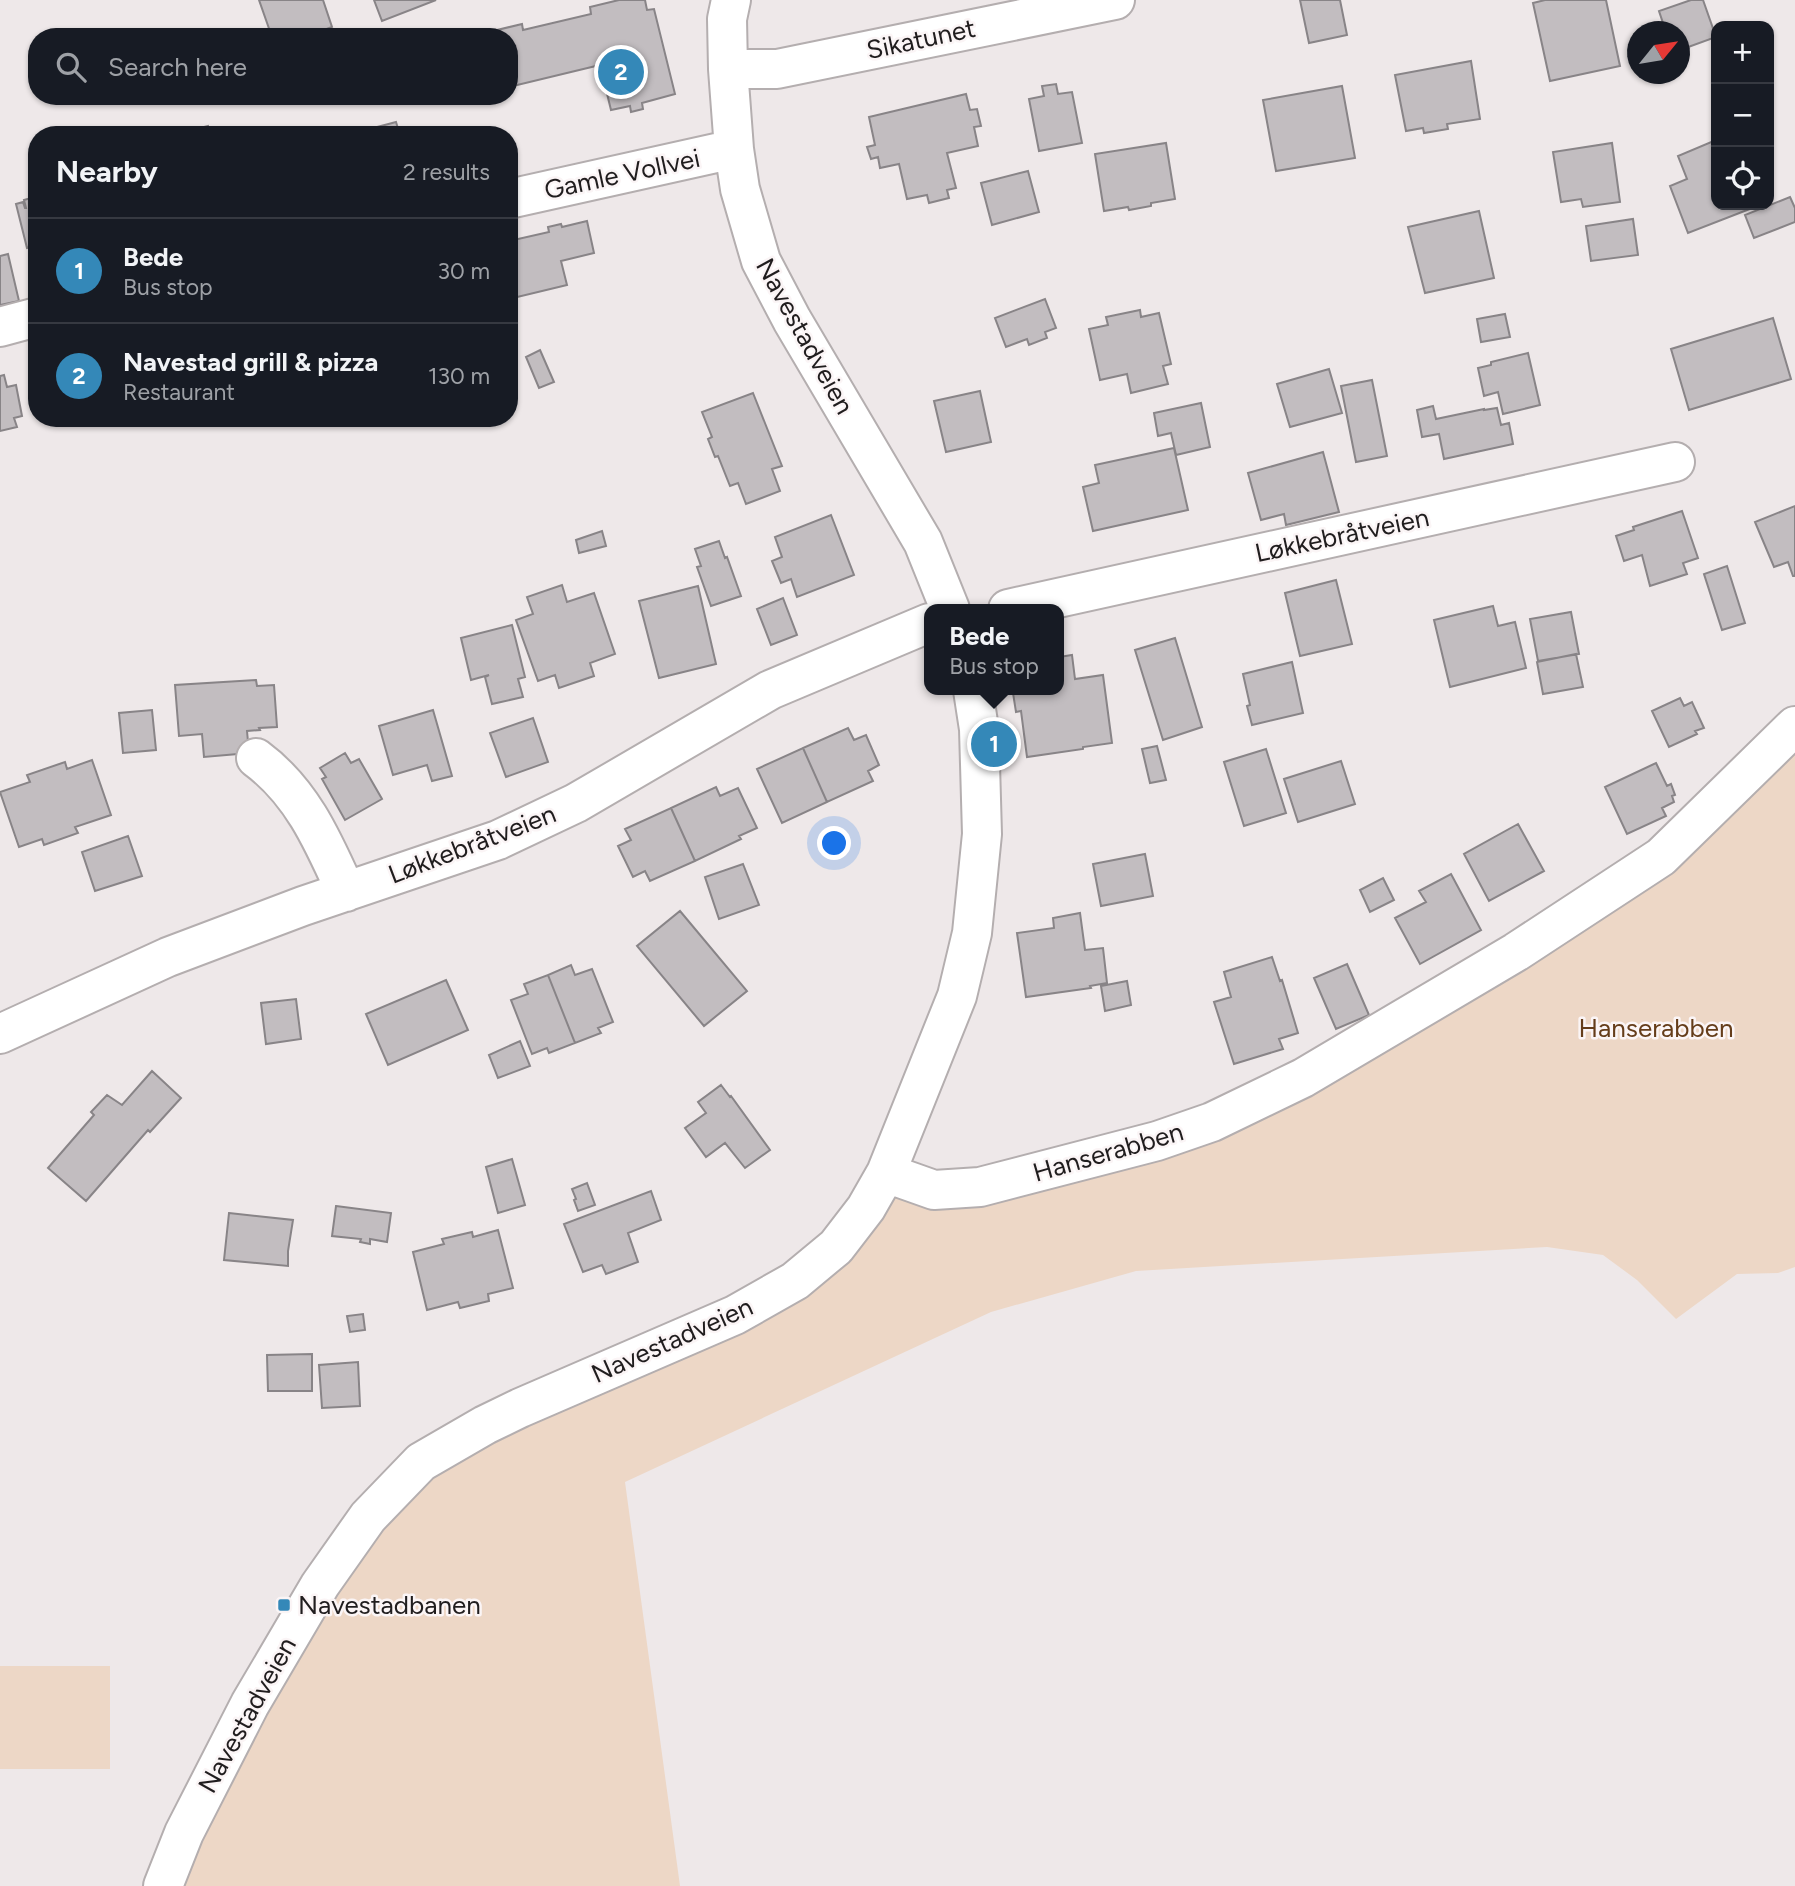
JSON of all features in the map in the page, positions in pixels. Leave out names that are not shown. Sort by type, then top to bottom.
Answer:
[{"type":"street","name":"Navestadveien","points":[[731,0],[727,19],[728,69],[734,149],[740,189],[761,261],[792,320],[923,542],[948,604]]},
{"type":"street","name":"Sikatunet","points":[[728,69],[777,69],[1013,10],[1115,0]]},
{"type":"street","name":"Gamle Vollvei","points":[[518,197],[734,149]]},
{"type":"street","points":[[0,327],[28,319]]},
{"type":"street","name":"Løkkebråtveien","points":[[1031,604],[1675,462]]},
{"type":"street","name":"Løkkebråtveien","points":[[0,1034],[168,957],[498,840],[576,803],[770,690],[924,625]]},
{"type":"street","name":"Navestadveien","points":[[163,1886],[184,1833],[250,1704],[320,1585],[368,1517],[421,1462],[520,1408],[735,1315],[795,1281],[836,1247],[866,1208],[886,1173],[957,996],[972,933],[982,834],[979,729],[974,695]]},
{"type":"street","name":"Hanserabben","points":[[886,1173],[934,1190],[980,1187],[1168,1137],[1212,1122],[1303,1078],[1516,951],[1661,857],[1795,726]]},
{"type":"street","points":[[256,758],[274,771],[303,807],[346,892]]},
{"type":"green space","points":[[1795,726],[1795,1267],[1778,1273],[1737,1274],[1676,1319],[1637,1280],[1603,1255],[1547,1247],[1136,1271],[991,1312],[625,1482],[680,1886],[163,1886],[184,1833],[421,1462],[795,1281],[886,1173],[934,1190],[1157,1140],[1516,952]]},
{"type":"green space","points":[[0,1666],[110,1666],[110,1769],[0,1769]]},
{"type":"building","points":[[259,0],[323,0],[332,27],[329,28],[269,28]]},
{"type":"building","points":[[374,0],[436,0],[382,21]]},
{"type":"building","points":[[619,0],[645,0],[647,10],[654,9],[675,94],[642,103],[643,109],[631,112],[630,106],[611,110],[600,65],[518,85],[518,28],[505,28],[522,24],[523,30],[591,14],[590,7]]},
{"type":"building","points":[[1300,0],[1340,0],[1347,35],[1309,43]]},
{"type":"building","points":[[1545,0],[1606,0],[1620,66],[1550,81],[1533,3]]},
{"type":"building","points":[[1691,0],[1703,0],[1711,23],[1711,39],[1690,46],[1690,21],[1662,21],[1659,11]]},
{"type":"building","points":[[1471,61],[1480,119],[1447,124],[1448,129],[1424,133],[1423,128],[1406,131],[1395,75]]},
{"type":"building","points":[[1056,84],[1058,94],[1072,92],[1082,143],[1039,151],[1029,99],[1044,96],[1042,86]]},
{"type":"building","points":[[1342,86],[1355,158],[1276,171],[1263,100]]},
{"type":"building","points":[[966,94],[970,110],[977,109],[981,126],[974,127],[978,146],[947,153],[956,188],[947,190],[949,198],[929,203],[927,195],[907,199],[899,164],[880,168],[878,157],[871,159],[867,147],[875,145],[869,117]]},
{"type":"building","points":[[396,122],[397,126],[381,126]]},
{"type":"building","points":[[1711,142],[1711,210],[1747,210],[1688,233],[1670,186],[1687,179],[1678,156]]},
{"type":"building","points":[[1166,143],[1175,199],[1129,210],[1128,207],[1104,211],[1095,154]]},
{"type":"building","points":[[1612,143],[1620,202],[1583,207],[1581,199],[1561,202],[1553,152]]},
{"type":"building","points":[[1028,171],[1039,212],[992,225],[981,183]]},
{"type":"building","points":[[1790,197],[1795,208],[1795,222],[1754,238],[1745,215],[1758,210],[1774,210],[1774,203]]},
{"type":"building","points":[[28,199],[27,248],[16,204],[23,202],[26,208],[24,200]]},
{"type":"building","points":[[1479,211],[1494,278],[1425,293],[1408,227]]},
{"type":"building","points":[[1633,219],[1638,255],[1591,261],[1586,226]]},
{"type":"building","points":[[587,221],[594,253],[561,261],[567,285],[518,297],[518,239],[549,232],[548,227],[561,224],[562,227]]},
{"type":"building","points":[[8,254],[19,301],[0,305],[0,256]]},
{"type":"building","points":[[1045,299],[1056,328],[1045,332],[1047,338],[1029,345],[1027,339],[1006,347],[995,318]]},
{"type":"building","points":[[1140,310],[1141,317],[1159,313],[1171,364],[1163,366],[1168,384],[1131,393],[1127,374],[1100,380],[1089,329],[1108,325],[1106,317]]},
{"type":"building","points":[[1505,314],[1510,337],[1481,342],[1477,319]]},
{"type":"building","points":[[1773,318],[1791,379],[1689,410],[1671,349]]},
{"type":"building","points":[[540,350],[554,382],[539,388],[526,357]]},
{"type":"building","points":[[1528,353],[1540,405],[1503,414],[1498,392],[1484,396],[1478,368]]},
{"type":"building","points":[[1329,369],[1342,413],[1290,427],[1277,384]]},
{"type":"building","points":[[4,375],[7,387],[16,385],[22,416],[14,418],[17,427],[0,431],[0,376]]},
{"type":"building","points":[[1372,380],[1387,456],[1356,462],[1341,386]]},
{"type":"building","points":[[980,391],[991,442],[946,452],[934,401]]},
{"type":"building","points":[[753,393],[782,466],[772,469],[780,491],[746,504],[738,483],[730,486],[718,456],[715,457],[708,439],[712,437],[702,412]]},
{"type":"building","points":[[1201,403],[1210,447],[1176,455],[1171,433],[1158,436],[1154,413]]},
{"type":"building","points":[[1433,406],[1436,419],[1497,408],[1501,425],[1509,423],[1513,444],[1444,459],[1439,434],[1422,437],[1417,410]]},
{"type":"building","points":[[1174,448],[1188,510],[1093,531],[1083,487],[1099,483],[1095,465]]},
{"type":"building","points":[[1323,452],[1339,512],[1286,525],[1284,514],[1261,520],[1248,473]]},
{"type":"building","points":[[1795,506],[1793,576],[1788,562],[1774,567],[1755,522]]},
{"type":"building","points":[[1682,511],[1698,558],[1683,563],[1687,574],[1650,586],[1642,555],[1624,561],[1616,536],[1634,530],[1633,527]]},
{"type":"building","points":[[831,515],[854,575],[797,597],[791,579],[781,583],[772,561],[782,557],[775,537]]},
{"type":"building","points":[[602,531],[606,546],[579,553],[576,540]]},
{"type":"building","points":[[719,541],[741,596],[711,606],[697,567],[701,566],[695,549]]},
{"type":"building","points":[[1727,566],[1745,623],[1722,630],[1704,574]]},
{"type":"building","points":[[1336,580],[1352,644],[1300,656],[1285,593]]},
{"type":"building","points":[[562,585],[567,602],[594,593],[615,654],[590,663],[594,676],[559,688],[555,675],[538,681],[516,620],[533,614],[527,597]]},
{"type":"building","points":[[698,586],[716,664],[659,678],[639,601]]},
{"type":"building","points":[[783,598],[797,635],[771,645],[757,609]]},
{"type":"building","points":[[1493,606],[1498,626],[1515,622],[1526,668],[1450,687],[1434,620]]},
{"type":"building","points":[[1571,612],[1579,654],[1538,661],[1530,619]]},
{"type":"building","points":[[512,625],[525,677],[518,679],[523,697],[492,704],[485,677],[489,675],[471,680],[461,638]]},
{"type":"building","points":[[1175,638],[1202,727],[1163,740],[1135,650]]},
{"type":"building","points":[[1576,654],[1583,687],[1543,694],[1537,662]]},
{"type":"building","points":[[1072,655],[1075,679],[1103,675],[1112,743],[1027,757],[1021,711],[1016,712],[1013,695],[1064,695],[1064,656]]},
{"type":"building","points":[[1292,662],[1303,713],[1252,725],[1243,674]]},
{"type":"building","points":[[256,680],[257,686],[274,685],[277,727],[247,731],[249,753],[204,757],[202,734],[179,736],[175,685]]},
{"type":"building","points":[[1680,698],[1684,706],[1692,702],[1704,728],[1669,747],[1652,711]]},
{"type":"building","points":[[152,710],[156,750],[123,753],[119,713]]},
{"type":"building","points":[[433,710],[452,776],[432,781],[427,765],[393,775],[379,726]]},
{"type":"building","points":[[533,718],[548,762],[506,777],[490,733]]},
{"type":"building","points":[[848,728],[854,740],[866,735],[879,765],[868,771],[873,781],[827,802],[803,748]]},
{"type":"building","points":[[1157,746],[1166,780],[1150,783],[1142,749]]},
{"type":"building","points":[[803,748],[827,802],[782,823],[757,769]]},
{"type":"building","points":[[1266,749],[1286,813],[1244,826],[1224,762]]},
{"type":"building","points":[[345,753],[351,763],[359,759],[382,799],[345,820],[322,779],[326,777],[320,768]]},
{"type":"building","points":[[92,760],[111,815],[75,827],[78,833],[44,845],[42,839],[19,847],[0,792],[30,782],[27,775],[65,762],[67,769]]},
{"type":"building","points":[[1341,761],[1355,804],[1298,822],[1284,779]]},
{"type":"building","points":[[1656,763],[1667,786],[1671,784],[1675,795],[1672,796],[1674,802],[1662,808],[1666,816],[1627,834],[1605,787]]},
{"type":"building","points":[[716,787],[720,796],[738,788],[757,828],[739,836],[741,839],[695,861],[671,808]]},
{"type":"building","points":[[671,808],[695,861],[650,881],[645,871],[633,877],[618,846],[631,840],[625,829]]},
{"type":"building","points":[[1518,824],[1544,871],[1489,901],[1464,854]]},
{"type":"building","points":[[128,836],[142,876],[95,891],[82,852]]},
{"type":"building","points":[[1145,854],[1153,896],[1101,906],[1093,864]]},
{"type":"building","points":[[743,864],[759,905],[719,919],[705,877]]},
{"type":"building","points":[[1451,874],[1481,930],[1420,964],[1395,918],[1426,902],[1419,891]]},
{"type":"building","points":[[1383,878],[1394,900],[1370,912],[1360,890]]},
{"type":"building","points":[[680,911],[747,991],[704,1026],[637,946]]},
{"type":"building","points":[[1080,913],[1085,950],[1103,948],[1107,983],[1090,986],[1091,988],[1026,997],[1017,933],[1054,928],[1053,918]]},
{"type":"building","points":[[1272,957],[1298,1033],[1279,1039],[1283,1049],[1234,1064],[1214,1002],[1231,997],[1224,972]]},
{"type":"building","points":[[1347,964],[1369,1015],[1336,1029],[1314,978]]},
{"type":"building","points":[[571,965],[575,975],[592,969],[613,1022],[598,1028],[601,1033],[575,1043],[548,975]]},
{"type":"building","points":[[548,975],[575,1043],[549,1053],[547,1048],[532,1054],[511,1000],[528,994],[524,984]]},
{"type":"building","points":[[446,980],[468,1030],[388,1065],[366,1014]]},
{"type":"building","points":[[1127,981],[1131,1005],[1105,1011],[1101,986]]},
{"type":"building","points":[[296,999],[301,1039],[266,1044],[261,1003]]},
{"type":"building","points":[[520,1041],[530,1066],[498,1078],[489,1055]]},
{"type":"building","points":[[152,1071],[181,1098],[150,1132],[148,1130],[86,1201],[48,1168],[94,1115],[91,1112],[107,1095],[122,1105]]},
{"type":"building","points":[[721,1085],[770,1150],[745,1168],[725,1143],[706,1157],[685,1128],[706,1113],[698,1102]]},
{"type":"building","points":[[512,1159],[525,1205],[498,1213],[486,1167]]},
{"type":"building","points":[[587,1183],[595,1205],[578,1211],[572,1189]]},
{"type":"building","points":[[651,1191],[661,1220],[628,1233],[638,1262],[606,1274],[602,1265],[583,1272],[564,1224]]},
{"type":"building","points":[[336,1206],[391,1213],[387,1242],[370,1239],[370,1244],[360,1242],[361,1239],[332,1236]]},
{"type":"building","points":[[229,1213],[293,1220],[288,1266],[224,1260]]},
{"type":"building","points":[[498,1230],[513,1288],[488,1294],[489,1301],[460,1308],[458,1302],[427,1310],[413,1252],[444,1244],[442,1239],[472,1232],[473,1237]]},
{"type":"building","points":[[363,1314],[365,1330],[350,1332],[347,1316]]},
{"type":"building","points":[[312,1354],[312,1391],[268,1391],[267,1355]]},
{"type":"building","points":[[358,1362],[360,1406],[322,1408],[319,1365]]},
{"type":"place","name":"Navestad grill & pizza","points":[[621,72]]},
{"type":"place","name":"Bede","points":[[994,744]]},
{"type":"place","name":"Navestadbanen","points":[[284,1605]]}]
